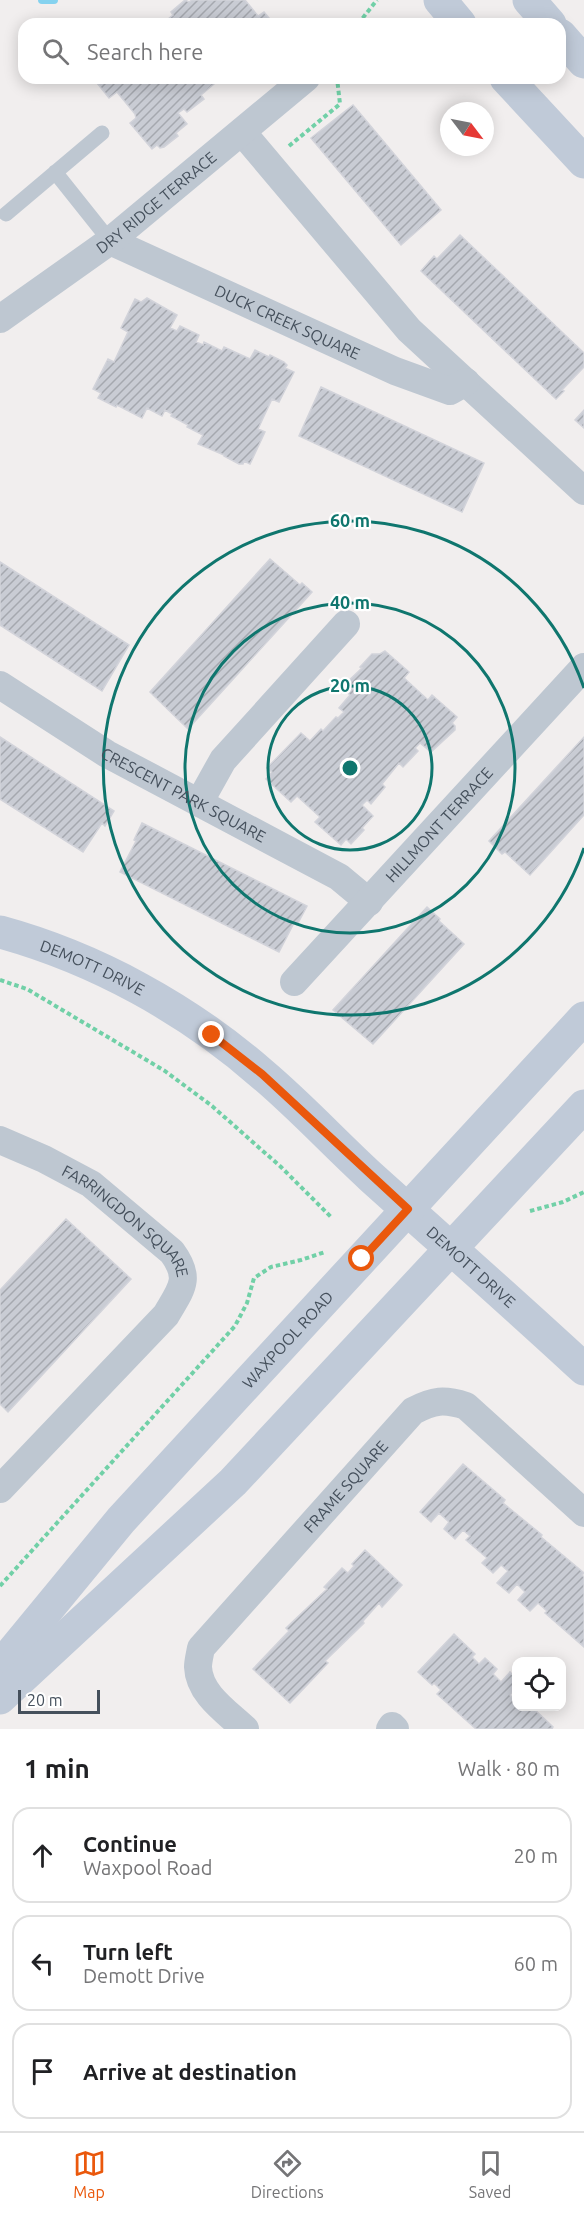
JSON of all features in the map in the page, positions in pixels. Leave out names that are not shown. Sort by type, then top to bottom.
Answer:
[{"type":"street","points":[[440,0],[455,18]]},
{"type":"street","points":[[529,0],[545,18]]},
{"type":"street","points":[[566,42],[584,62]]},
{"type":"street","name":"DRY RIDGE TERRACE","points":[[0,319],[110,241],[299,84]]},
{"type":"street","points":[[512,84],[584,162]]},
{"type":"street","points":[[242,132],[409,330],[584,491]]},
{"type":"street","name":"DUCK CREEK SQUARE","points":[[110,241],[395,370],[450,391],[466,382]]},
{"type":"street","points":[[199,803],[223,760],[345,624]]},
{"type":"street","name":"HILLMONT TERRACE","points":[[294,982],[584,667]]},
{"type":"street","name":"CRESCENT PARK SQUARE","points":[[0,685],[106,754],[339,877],[369,902]]},
{"type":"street","name":"DEMOTT DRIVE","points":[[0,932],[81,961],[149,994],[212,1035],[262,1074],[584,1368]]},
{"type":"street","name":"WAXPOOL ROAD","points":[[0,1667],[121,1520],[584,1018]]},
{"type":"street","points":[[0,1698],[233,1482],[584,1106]]},
{"type":"street","name":"FARRINGDON SQUARE","points":[[0,1140],[45,1159],[92,1184],[172,1252],[182,1265],[183,1285],[166,1315],[0,1489]]},
{"type":"street","name":"FRAME SQUARE","points":[[245,1729],[213,1700],[202,1684],[198,1666],[201,1648],[413,1411],[430,1402],[449,1400],[466,1406],[584,1513]]},
{"type":"street","points":[[390,1729],[392,1726],[395,1729]]},
{"type":"lane","points":[[6,214],[102,133]]},
{"type":"lane","points":[[56,172],[110,241]]},
{"type":"path","points":[[363,18],[377,0]]},
{"type":"path","points":[[268,164],[340,104],[338,84]]},
{"type":"path","points":[[0,980],[27,989],[165,1071],[212,1106],[281,1167],[331,1217]]},
{"type":"path","points":[[526,1212],[563,1202],[584,1192]]},
{"type":"path","points":[[0,1586],[235,1326],[247,1303],[254,1278],[271,1266],[301,1260],[332,1249]]},
{"type":"building","points":[[185,0],[189,2],[192,0],[245,0],[258,16],[264,12],[269,18],[169,18],[173,15],[171,12]]},
{"type":"building","points":[[98,84],[214,84],[201,95],[204,99],[187,112],[184,109],[178,113],[187,124],[176,133],[178,136],[160,148],[157,145],[152,149],[130,123],[136,118],[135,114],[117,92],[109,98]]},
{"type":"building","points":[[353,105],[441,210],[401,245],[311,138]]},
{"type":"building","points":[[460,235],[584,353],[584,367],[556,399],[421,271],[434,256],[437,259]]},
{"type":"building","points":[[147,298],[177,315],[170,328],[177,331],[180,326],[199,335],[196,342],[203,345],[204,342],[222,351],[224,347],[250,359],[255,350],[284,362],[287,365],[285,368],[294,372],[279,402],[272,399],[258,429],[265,432],[250,464],[244,461],[243,464],[239,464],[198,444],[203,435],[187,427],[188,425],[165,410],[162,416],[147,408],[142,418],[98,398],[101,393],[93,389],[108,359],[114,362],[128,332],[121,328],[135,299],[141,302]]},
{"type":"building","points":[[321,387],[484,463],[462,512],[299,436]]},
{"type":"building","points":[[584,410],[584,428],[575,420]]},
{"type":"building","points":[[270,559],[300,585],[302,583],[312,592],[188,729],[150,692]]},
{"type":"building","points":[[0,562],[129,645],[102,691],[0,625]]},
{"type":"building","points":[[385,651],[409,672],[404,678],[428,700],[432,695],[457,717],[452,723],[455,730],[431,752],[420,743],[415,748],[418,751],[403,767],[399,763],[382,784],[385,787],[371,804],[367,800],[362,805],[373,816],[362,828],[364,830],[351,844],[346,839],[341,845],[315,822],[320,817],[297,796],[291,802],[266,779],[272,772],[267,768],[301,733],[310,741],[321,729],[323,731],[336,717],[338,718],[344,712],[339,708],[350,695],[342,687],[362,668],[360,667],[372,654]]},
{"type":"building","points":[[0,737],[114,811],[105,826],[102,823],[83,852],[0,799]]},
{"type":"building","points":[[584,737],[584,815],[530,875],[489,841]]},
{"type":"building","points":[[142,823],[307,906],[297,925],[294,923],[279,952],[120,872],[136,841],[134,840]]},
{"type":"building","points":[[427,907],[464,944],[373,1044],[333,1010]]},
{"type":"building","points":[[66,1219],[131,1279],[8,1412],[0,1404],[0,1290]]},
{"type":"building","points":[[463,1464],[505,1500],[503,1503],[584,1573],[582,1575],[584,1577],[584,1647],[545,1613],[547,1611],[538,1603],[530,1611],[518,1600],[525,1592],[517,1584],[509,1593],[497,1583],[508,1571],[501,1565],[493,1573],[482,1563],[487,1558],[466,1540],[470,1536],[463,1530],[455,1539],[444,1529],[449,1522],[439,1513],[431,1522],[420,1512]]},
{"type":"building","points":[[365,1550],[402,1585],[382,1607],[379,1603],[363,1621],[364,1623],[325,1661],[328,1663],[290,1703],[253,1669],[289,1631],[286,1628],[327,1589],[324,1587],[342,1568],[348,1573],[354,1566],[352,1564]]},
{"type":"building","points":[[454,1634],[475,1654],[472,1657],[479,1664],[485,1658],[497,1669],[493,1674],[501,1682],[510,1672],[512,1674],[510,1695],[512,1711],[536,1711],[553,1727],[552,1729],[476,1729],[437,1694],[441,1690],[434,1683],[432,1685],[418,1672]]},
{"type":"waterway","points":[[42,0],[54,0]]},
{"type":"route","points":[[212,1035],[262,1074],[408,1209],[362,1259]]}]
